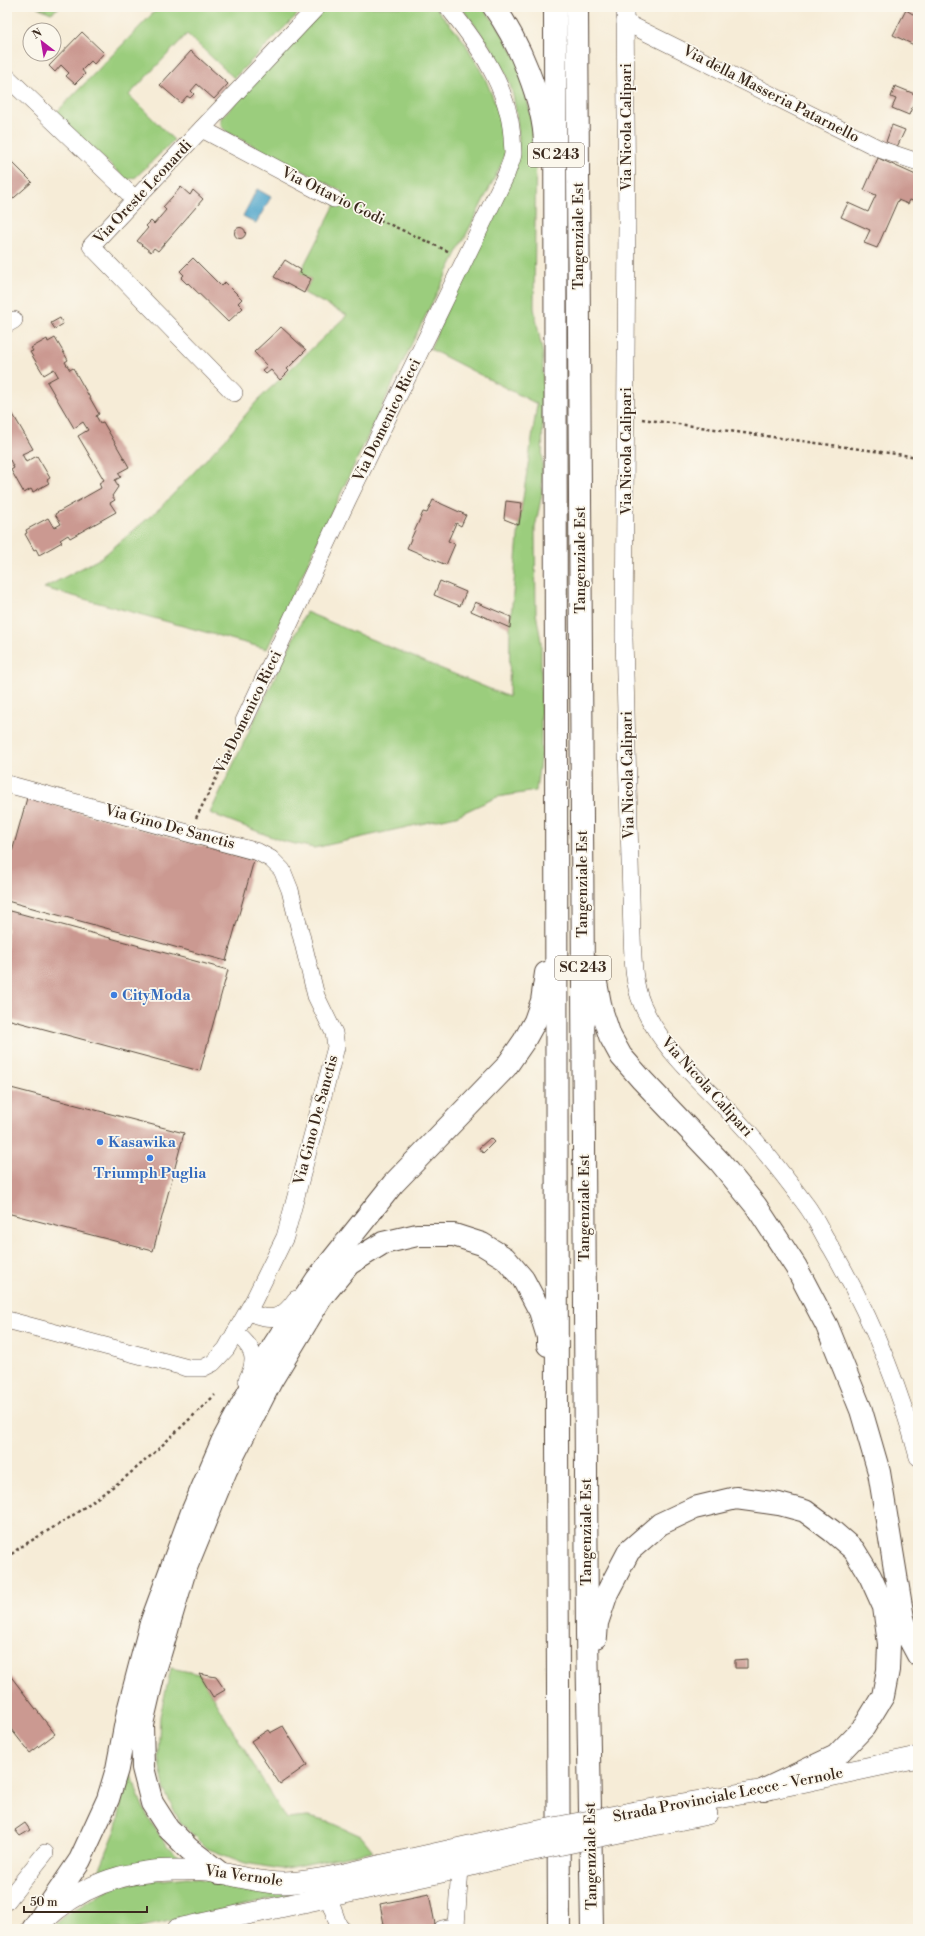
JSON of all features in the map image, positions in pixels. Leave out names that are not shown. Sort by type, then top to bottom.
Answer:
[{"type":"highway","points":[[494,7],[514,40],[528,70],[545,129],[548,280],[557,303]]},
{"type":"highway","name":"Tangenziale Est","points":[[555,7],[557,303],[557,1438],[560,1929]]},
{"type":"highway","name":"Tangenziale Est","points":[[577,7],[587,1634],[592,1929]]},
{"type":"highway","points":[[582,791],[588,816],[592,957],[601,1009],[610,1036],[621,1056],[720,1162],[756,1206],[796,1267],[827,1326],[861,1410],[877,1465],[903,1618],[910,1640],[918,1655]]},
{"type":"highway","points":[[34,1929],[80,1860],[108,1799],[117,1769],[128,1711],[151,1623],[192,1512],[222,1442],[274,1345],[317,1278],[393,1184],[506,1067],[524,1041],[535,1021],[542,1001],[546,978],[550,814],[557,799]]},
{"type":"highway","points":[[220,1873],[190,1849],[168,1828],[152,1803],[142,1768],[142,1724],[153,1677],[184,1570],[223,1477],[271,1381],[321,1298],[350,1264],[382,1243],[417,1234],[454,1235],[482,1244],[499,1254],[505,1258],[523,1279],[540,1311],[548,1337],[549,1413],[557,1438]]},
{"type":"highway","points":[[591,1890],[597,1864],[596,1638],[597,1623],[607,1593],[629,1550],[660,1524],[694,1508],[736,1498],[780,1504],[805,1511],[854,1550],[870,1576],[884,1607],[890,1644],[888,1670],[883,1696],[864,1727],[836,1756],[764,1790]]},
{"type":"main road","name":"Strada Provinciale Lecce - Vernole","points":[[637,1820],[764,1790],[918,1757]]},
{"type":"main road","name":"Strada Provinciale Lecce - Vernole","points":[[514,1845],[637,1820],[918,1769]]},
{"type":"main road","name":"Via Vernole","points":[[34,1929],[53,1912],[76,1895],[103,1881],[132,1873],[168,1869],[206,1870],[283,1883],[325,1878],[514,1845]]},
{"type":"main road","name":"Via Vernole","points":[[178,1929],[460,1868],[514,1845]]},
{"type":"street","name":"Via Oreste Leonardi","points":[[234,393],[91,246],[317,7]]},
{"type":"street","name":"Via Domenico Ricci","points":[[244,721],[347,501],[506,175],[513,154],[511,126],[503,96],[491,68],[472,37],[448,7]]},
{"type":"street","name":"Via della Masseria Patarnello","points":[[625,14],[882,150],[918,162]]},
{"type":"street","name":"Via Nicola Calipari","points":[[625,14],[626,417],[624,638],[632,935],[635,974],[642,1003],[652,1024],[667,1046],[737,1120],[776,1165],[807,1206],[867,1315],[892,1374],[918,1457]]},
{"type":"street","points":[[7,77],[135,199]]},
{"type":"street","name":"Via Ottavio Godi","points":[[202,129],[334,199]]},
{"type":"street","name":"Via Gino De Sanctis","points":[[7,784],[188,832],[258,852],[271,859],[282,870],[290,890],[316,996],[334,1033],[336,1047],[285,1237],[248,1312],[226,1349],[214,1363],[203,1368],[188,1368],[7,1320]]},
{"type":"street","points":[[248,1312],[260,1317],[274,1319],[285,1313],[293,1304],[306,1284],[317,1278]]},
{"type":"street","points":[[234,1419],[235,1403],[252,1371],[254,1360],[251,1349],[246,1341],[235,1333]]},
{"type":"street","points":[[7,1901],[45,1853]]},
{"type":"street","points":[[452,1928],[460,1868]]},
{"type":"street","points":[[328,1896],[339,1928]]},
{"type":"path","name":"Via Ottavio Godi","points":[[334,199],[465,259]]},
{"type":"path","points":[[626,417],[918,457]]},
{"type":"path","name":"Via Domenico Ricci","points":[[188,832],[244,721]]},
{"type":"path","points":[[7,1558],[19,1548],[69,1518],[121,1482],[215,1395]]},
{"type":"green space","points":[[37,7],[60,7],[51,13]]},
{"type":"green space","points":[[159,7],[305,7],[234,78],[187,34],[129,95],[174,140],[136,177],[127,180],[55,114]]},
{"type":"green space","points":[[325,7],[435,7],[464,41],[485,78],[498,110],[506,146],[503,161],[414,339],[267,649],[44,588],[101,558],[160,508],[228,436],[257,401],[347,315],[304,293],[311,279],[300,273],[342,191],[227,132],[221,126],[221,118]]},
{"type":"green space","points":[[461,7],[482,7],[497,25],[518,61],[536,138],[534,308],[543,355],[542,494],[535,528],[536,613],[541,641],[541,753],[536,791],[497,797],[456,816],[314,848],[282,841],[210,813],[306,612],[509,697],[510,628],[519,525],[537,404],[430,349],[519,140],[514,98],[506,74],[491,47]]},
{"type":"green space","points":[[171,1668],[199,1674],[286,1819],[308,1817],[332,1823],[361,1836],[373,1851],[281,1869],[245,1863],[206,1848],[180,1822],[165,1792],[158,1756],[160,1716]]},
{"type":"green space","points":[[130,1767],[138,1795],[155,1829],[183,1861],[95,1880],[117,1827],[123,1793]]},
{"type":"green space","points":[[187,1877],[222,1882],[254,1890],[294,1894],[133,1929],[51,1929],[66,1915],[90,1900],[119,1885]]},
{"type":"water","points":[[257,189],[271,197],[256,223],[243,216]]},
{"type":"building","points":[[906,10],[918,17],[918,37],[914,45],[893,35]]},
{"type":"building","points":[[82,32],[104,53],[94,64],[91,61],[82,70],[85,74],[75,84],[66,76],[69,73],[61,65],[55,72],[49,66],[53,62],[62,62],[62,53]]},
{"type":"building","points":[[191,51],[228,84],[214,99],[197,84],[191,91],[194,94],[190,98],[187,96],[181,103],[160,85]]},
{"type":"building","points":[[895,86],[917,95],[909,115],[892,108],[896,99],[891,97]]},
{"type":"building","points":[[892,125],[905,130],[897,147],[886,142]]},
{"type":"building","points":[[878,158],[918,176],[918,203],[910,200],[908,204],[898,200],[877,248],[864,243],[870,230],[841,217],[848,203],[868,212],[876,195],[864,190]]},
{"type":"building","points":[[9,159],[32,182],[7,204],[7,162]]},
{"type":"building","points":[[181,187],[190,195],[193,190],[203,199],[158,251],[154,248],[151,252],[137,241],[148,228],[146,226],[151,221],[154,224],[166,210],[163,207]]},
{"type":"building","points":[[240,227],[244,229],[246,233],[244,237],[240,239],[236,237],[234,233],[236,229]]},
{"type":"building","points":[[193,258],[221,286],[225,282],[242,299],[238,303],[243,308],[228,322],[181,278],[184,275],[180,271]]},
{"type":"building","points":[[285,260],[301,270],[300,273],[311,279],[304,293],[274,277]]},
{"type":"building","points":[[60,318],[63,324],[55,329],[51,323]]},
{"type":"building","points":[[281,327],[306,350],[287,369],[289,371],[280,380],[271,370],[266,374],[262,370],[267,366],[254,352]]},
{"type":"building","points":[[55,338],[68,360],[65,362],[70,370],[73,368],[99,414],[96,416],[100,423],[103,422],[129,467],[118,473],[121,477],[115,480],[118,487],[112,496],[115,500],[110,503],[116,512],[70,538],[68,535],[60,540],[62,542],[39,555],[36,549],[34,550],[25,534],[27,533],[26,530],[48,518],[54,528],[61,524],[55,514],[101,488],[99,483],[104,480],[78,436],[88,430],[83,422],[74,428],[47,382],[58,376],[54,369],[44,375],[30,352],[33,351],[31,348],[47,339],[48,342]]},
{"type":"building","points":[[7,404],[33,449],[22,454],[26,462],[37,456],[50,478],[47,480],[49,483],[33,492],[31,489],[24,493],[11,470],[14,468],[10,460],[7,462]]},
{"type":"building","points":[[433,500],[466,515],[461,526],[456,523],[448,541],[455,544],[446,565],[407,548],[423,512],[427,513]]},
{"type":"building","points":[[506,501],[522,503],[519,525],[504,519]]},
{"type":"building","points":[[440,581],[466,592],[460,606],[434,595]]},
{"type":"building","points":[[475,602],[511,617],[510,628],[471,611]]},
{"type":"building","points":[[27,798],[254,860],[226,961],[7,901],[7,870]]},
{"type":"building","name":"CityModa","points":[[7,910],[228,970],[200,1071],[7,1019]]},
{"type":"building","points":[[7,1087],[184,1133],[153,1251],[7,1213]]},
{"type":"building","points":[[490,1138],[494,1142],[483,1153],[479,1148]]},
{"type":"building","points":[[747,1659],[747,1668],[735,1668],[735,1660]]},
{"type":"building","points":[[9,1674],[55,1734],[30,1753],[7,1724],[7,1676]]},
{"type":"building","points":[[199,1674],[216,1677],[225,1690],[213,1697]]},
{"type":"building","points":[[283,1726],[307,1765],[280,1784],[251,1741],[268,1730],[270,1733]]},
{"type":"building","points":[[25,1823],[30,1830],[20,1836],[15,1830]]},
{"type":"building","points":[[429,1894],[436,1929],[362,1929],[384,1924],[380,1904]]},
{"type":"place","name":"CityModa","points":[[114,995]]},
{"type":"place","name":"Kasawika","points":[[100,1142]]},
{"type":"place","name":"Triumph Puglia","points":[[150,1158]]}]
